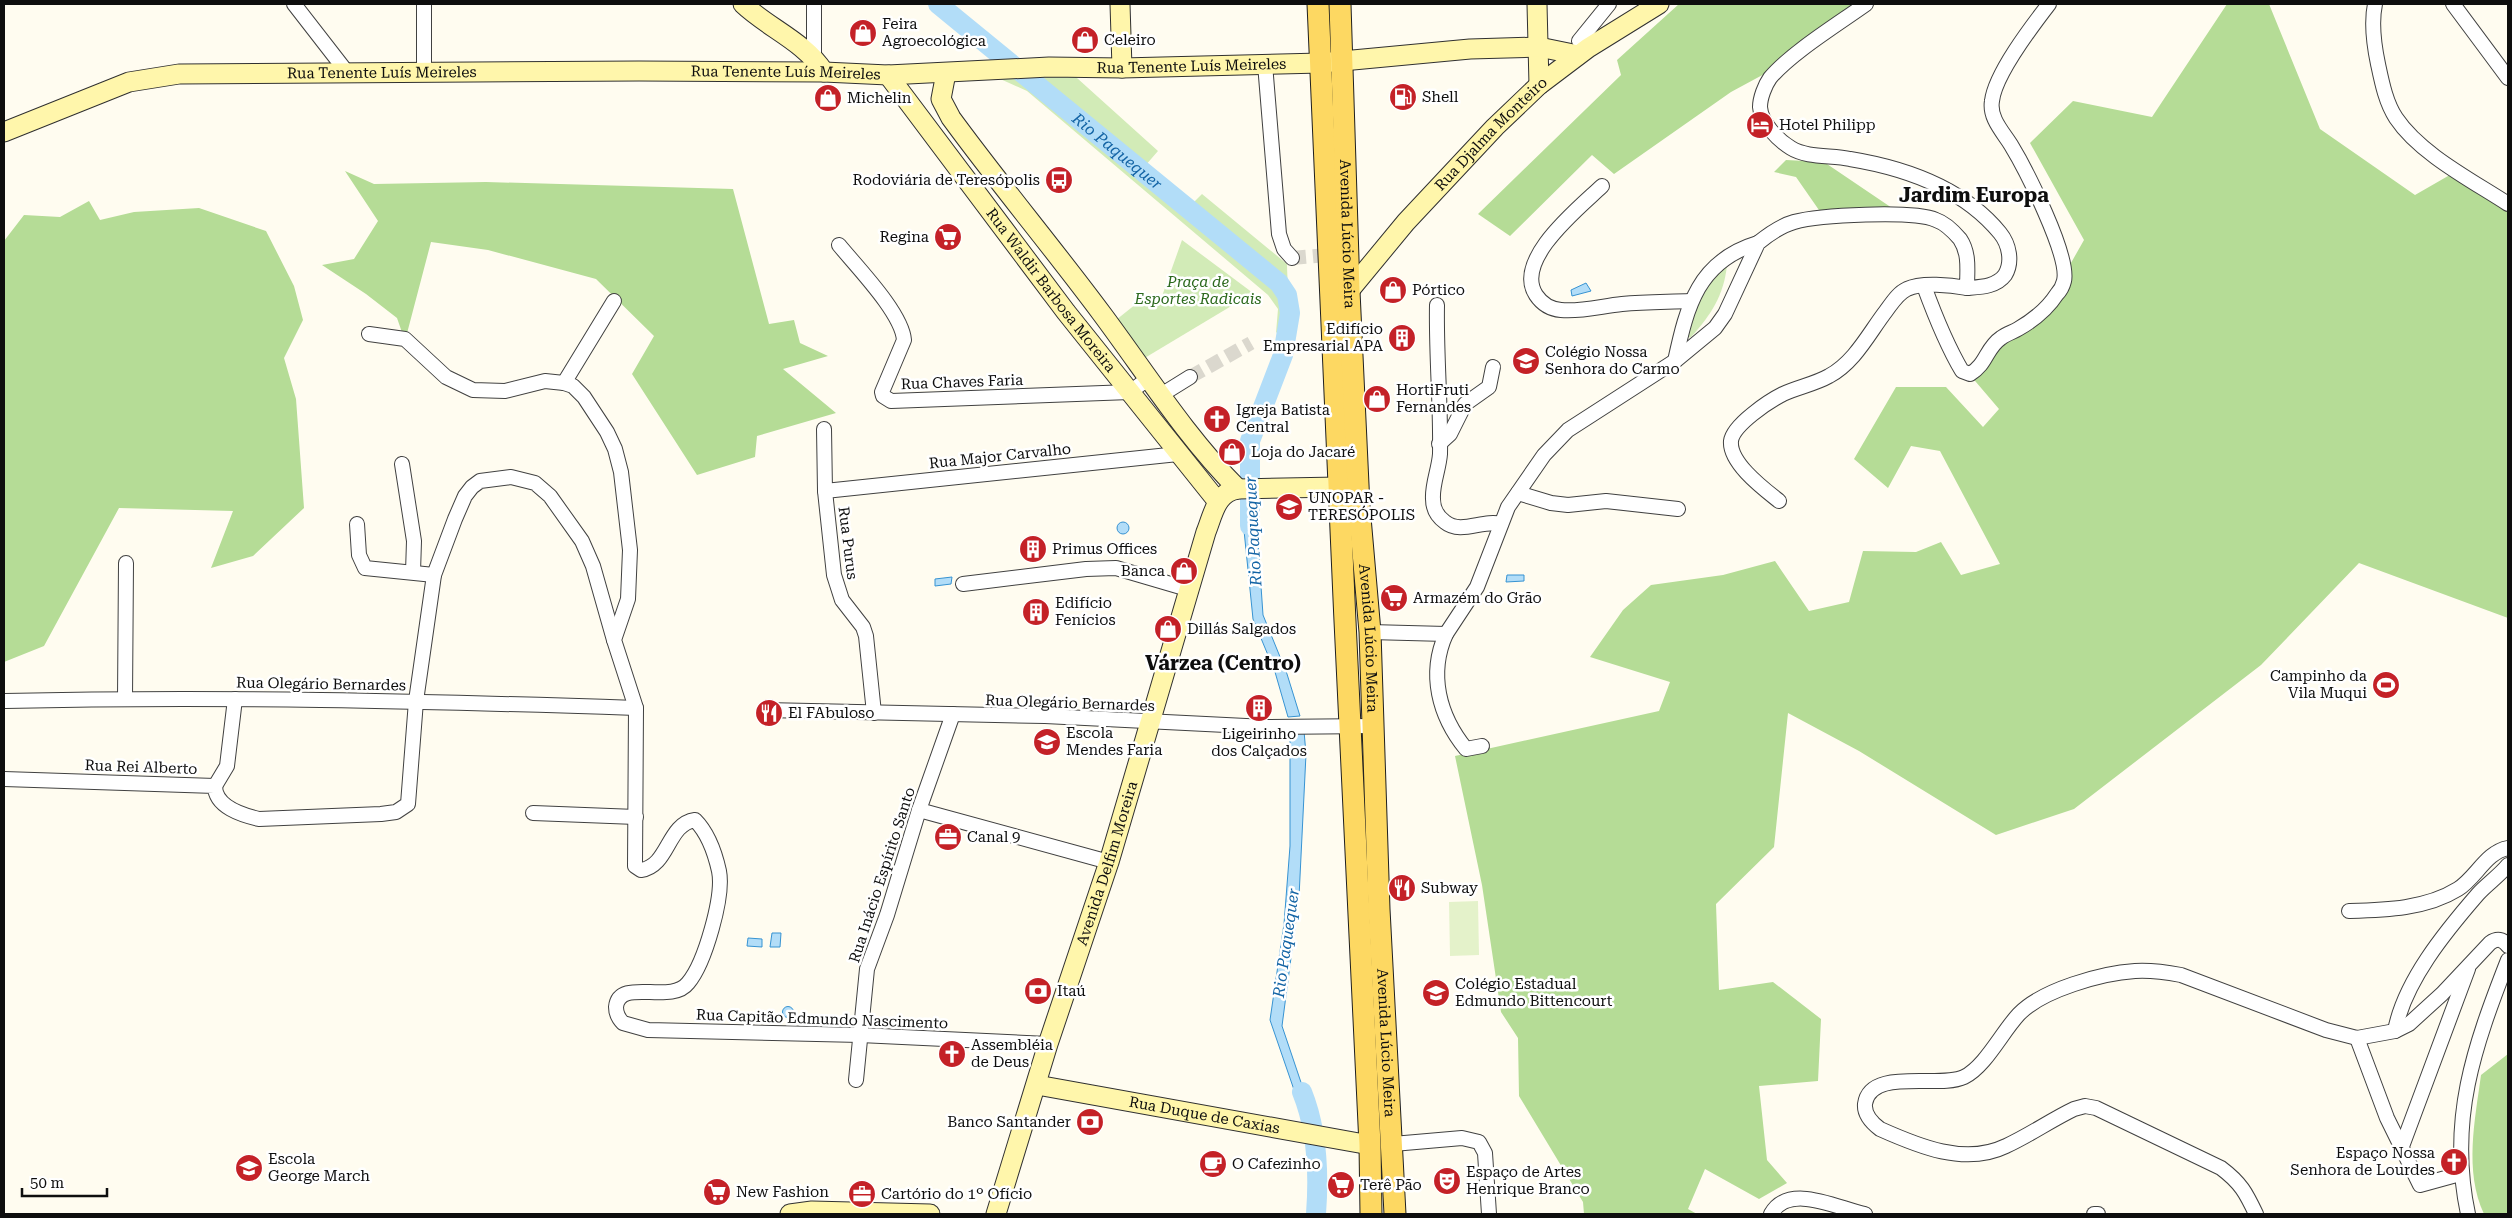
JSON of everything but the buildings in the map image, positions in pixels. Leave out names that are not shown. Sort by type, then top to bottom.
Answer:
[{"type":"main road","points":[[742,4],[819,65]]},
{"type":"main road","points":[[1120,4],[1122,68]]},
{"type":"main road","name":"Avenida Lúcio Meira","points":[[1318,4],[1338,486],[1370,1145],[1371,1214]]},
{"type":"main road","name":"Avenida Lúcio Meira","points":[[1340,4],[1344,61],[1349,291],[1359,506],[1370,632],[1379,909],[1393,1144],[1395,1214]]},
{"type":"main road","points":[[1537,4],[1540,85]]},
{"type":"main road","name":"Rua Djalma Monteiro","points":[[1349,291],[1406,222],[1495,127],[1540,85],[1583,52],[1659,4]]},
{"type":"main road","name":"Rua Tenente Luís Meireles","points":[[4,132],[129,82],[158,76],[346,71],[424,73],[819,65],[888,75],[1049,67],[1122,68],[1320,63],[1470,49],[1539,47],[1583,52]]},
{"type":"main road","name":"Rua Waldir Barbosa Moreira","points":[[946,73],[941,89],[944,107],[1161,395],[1220,470],[1248,488]]},
{"type":"main road","name":"Rua Waldir Barbosa Moreira","points":[[888,75],[1066,312],[1218,502]]},
{"type":"main road","points":[[1066,312],[1088,296]]},
{"type":"main road","points":[[1202,484],[1220,470]]},
{"type":"main road","points":[[1218,502],[1226,493],[1248,488],[1338,486]]},
{"type":"main road","name":"Avenida Delfim Moreira","points":[[996,1214],[1048,1044],[1109,862],[1191,590],[1206,532],[1218,502]]},
{"type":"main road","name":"Rua Duque de Caxias","points":[[1037,1085],[1370,1145]]},
{"type":"main road","points":[[790,1214],[812,1211],[930,1214]]},
{"type":"street","points":[[294,4],[346,71]]},
{"type":"street","points":[[424,4],[424,73]]},
{"type":"street","points":[[814,4],[819,65]]},
{"type":"street","points":[[1583,52],[1579,44],[1580,38],[1609,4]]},
{"type":"street","points":[[1779,501],[1752,479],[1734,457],[1731,446],[1735,432],[1743,422],[1784,393],[1830,376],[1846,365],[1896,297],[1908,288],[1936,284],[1967,288],[1998,282],[2005,275],[2010,258],[2003,237],[1990,221],[1970,204],[1932,183],[1875,163],[1808,154],[1792,149],[1776,135],[1764,119],[1760,107],[1762,94],[1769,79],[1786,63],[1866,4]]},
{"type":"street","points":[[1924,286],[1938,325],[1956,362],[1962,371],[1970,374],[1980,368],[1993,344],[2018,329],[2051,303],[2064,280],[2063,265],[2053,230],[2025,170],[1996,124],[1991,102],[1996,87],[2011,60],[2049,4]]},
{"type":"street","points":[[2375,4],[2375,48],[2388,102],[2396,118],[2409,133],[2450,166],[2508,204]]},
{"type":"street","points":[[2453,4],[2508,78]]},
{"type":"street","points":[[1265,64],[1280,234],[1284,249],[1292,258]]},
{"type":"street","points":[[1602,186],[1556,232],[1536,258],[1530,277],[1534,292],[1540,300],[1548,306],[1563,310],[1623,304],[1690,302]]},
{"type":"street","points":[[1675,361],[1690,302],[1706,278],[1724,258],[1733,252],[1758,243],[1777,229],[1794,222],[1820,218],[1921,216],[1936,220],[1949,228],[1960,240],[1967,257],[1967,288]]},
{"type":"street","points":[[1482,746],[1466,749],[1440,705],[1437,678],[1441,645],[1446,634],[1477,587],[1501,524],[1518,492],[1544,455],[1568,430],[1675,361],[1719,323],[1758,243]]},
{"type":"street","name":"Rua Chaves Faria","points":[[839,245],[893,312],[903,331],[904,340],[882,392],[887,399],[929,401],[1130,392]]},
{"type":"street","points":[[564,382],[614,301]]},
{"type":"street","points":[[1437,305],[1436,362],[1440,444],[1433,500],[1439,516],[1451,526],[1457,527],[1490,522],[1501,524]]},
{"type":"street","points":[[368,334],[405,338],[446,377],[473,390],[505,391],[545,381],[564,382],[573,386],[597,413],[615,449],[622,472],[630,550],[628,599],[614,640]]},
{"type":"street","points":[[1440,444],[1450,434],[1465,404],[1489,387],[1493,367]]},
{"type":"street","points":[[1130,392],[1149,378]]},
{"type":"street","points":[[1161,395],[1190,378]]},
{"type":"street","name":"Rua Purus","points":[[824,429],[825,490],[834,575],[842,600],[863,627],[866,636],[874,713]]},
{"type":"street","name":"Rua Major Carvalho","points":[[825,490],[1178,454]]},
{"type":"street","points":[[402,464],[414,541],[413,572]]},
{"type":"street","points":[[416,701],[434,575],[465,496],[480,481],[495,478],[527,479],[535,483],[550,496],[582,541],[593,566],[636,708],[636,817],[533,813]]},
{"type":"street","points":[[1202,484],[1219,490],[1248,488]]},
{"type":"street","points":[[1518,492],[1551,503],[1568,505],[1606,501],[1678,509]]},
{"type":"street","points":[[357,524],[359,555],[365,568],[434,575]]},
{"type":"street","points":[[125,698],[126,563]]},
{"type":"street","points":[[963,584],[1086,569],[1116,568],[1191,590]]},
{"type":"street","points":[[1370,632],[1446,634]]},
{"type":"street","name":"Rua Olegário Bernardes","points":[[5,701],[125,698],[416,701],[636,708]]},
{"type":"street","points":[[215,786],[227,766],[235,699]]},
{"type":"street","name":"Rua Rei Alberto","points":[[4,779],[215,786],[216,796],[220,802],[250,817],[259,819],[390,814],[401,810],[408,804],[416,701]]},
{"type":"street","name":"Rua Olegário Bernardes","points":[[765,710],[954,714],[1266,728],[1374,726]]},
{"type":"street","name":"Rua Inácio Espírito Santo","points":[[856,1080],[867,969],[887,915],[919,810],[954,714]]},
{"type":"street","points":[[919,810],[1109,862]]},
{"type":"street","name":"Rua Capitão Edmundo Nascimento","points":[[636,817],[634,859],[635,866],[641,870],[654,865],[684,824],[695,820],[701,826],[719,872],[717,900],[711,935],[700,964],[688,984],[675,991],[666,993],[632,991],[622,994],[618,999],[616,1010],[623,1024],[638,1029],[860,1035],[1048,1044]]},
{"type":"street","points":[[2349,911],[2383,910],[2435,900],[2458,889],[2490,858],[2508,848]]},
{"type":"street","points":[[2395,1031],[2400,1012],[2430,955],[2478,893],[2508,865]]},
{"type":"street","points":[[2252,1212],[2245,1190],[2236,1179],[2221,1168],[2096,1108],[2085,1106],[2074,1109],[2005,1147],[1971,1155],[1953,1154],[1880,1129],[1872,1123],[1866,1114],[1865,1104],[1868,1095],[1879,1084],[1892,1082],[1941,1082],[1956,1080],[1966,1076],[1985,1058],[2020,1013],[2032,1004],[2059,990],[2134,971],[2160,971],[2180,975],[2326,1030],[2357,1038],[2395,1031],[2422,1014],[2494,940],[2504,941],[2508,946]]},
{"type":"street","points":[[2468,1214],[2460,1174],[2460,1132],[2474,1057],[2491,1000],[2508,960]]},
{"type":"street","points":[[2401,1148],[2470,964]]},
{"type":"street","points":[[2357,1038],[2386,1118],[2420,1185],[2460,1174]]},
{"type":"street","points":[[1393,1144],[1462,1138],[1479,1142],[1485,1153],[1489,1214]]},
{"type":"street","points":[[1771,1214],[1784,1202],[1799,1199],[1822,1202],[1865,1214]]},
{"type":"green space","points":[[1679,4],[1864,4],[1783,64],[1731,92],[1614,174],[1592,155],[1510,236],[1478,214],[1621,75],[1617,60]]},
{"type":"green space","points":[[2227,4],[2269,4],[2320,129],[2415,195],[2455,172],[2508,207],[2508,618],[2359,563],[2261,665],[2074,809],[1996,835],[1859,751],[1788,713],[1774,847],[1716,904],[1719,990],[1773,982],[1821,1019],[1818,1081],[1759,1086],[1767,1160],[1787,1183],[1759,1199],[1705,1169],[1688,1209],[1697,1214],[1584,1214],[1583,1202],[1519,1096],[1518,1038],[1501,1012],[1482,885],[1455,756],[1659,711],[1670,682],[1590,657],[1623,610],[1651,585],[1723,575],[1775,561],[1809,611],[1849,602],[1863,551],[1916,552],[1941,542],[1961,575],[2000,564],[1940,451],[1911,446],[1888,488],[1854,459],[1896,387],[1946,387],[1983,427],[1999,409],[1970,375],[2021,319],[2046,307],[2084,240],[2030,143],[2073,101],[2152,117]]},
{"type":"green space","points":[[1067,69],[1158,151],[1138,174],[1184,212],[1202,194],[1287,264],[1287,310],[1285,319],[1276,333],[1278,309],[1268,295],[1027,91],[987,73]]},
{"type":"green space","points":[[1786,160],[1824,162],[1895,210],[1821,213],[1796,177],[1774,172]]},
{"type":"green space","points":[[345,171],[374,184],[486,182],[733,189],[769,324],[794,320],[800,343],[828,356],[783,369],[836,413],[757,436],[755,457],[697,475],[632,374],[654,336],[596,279],[488,250],[431,242],[405,341],[397,318],[366,294],[322,265],[354,259],[378,221]]},
{"type":"green space","points":[[89,201],[100,220],[134,212],[199,208],[266,231],[294,286],[303,320],[284,358],[296,399],[304,508],[253,556],[211,568],[233,511],[119,508],[44,646],[4,662],[4,241],[24,215],[60,217]]},
{"type":"green space","name":"Praça de Esportes Radicais","points":[[1182,240],[1253,293],[1143,359],[1116,320],[1146,296],[1161,299]]},
{"type":"green space","points":[[1727,265],[1723,286],[1715,304],[1698,329],[1691,337],[1686,338],[1685,331],[1706,283]]},
{"type":"green space","points":[[1478,901],[1479,955],[1450,956],[1449,902]]},
{"type":"green space","points":[[2508,1054],[2508,1214],[2484,1214],[2474,1180],[2473,1163],[2474,1127],[2481,1075]]},
{"type":"water","points":[[1586,283],[1591,291],[1572,296],[1571,290]]},
{"type":"water","points":[[1255,499],[1263,615],[1287,674],[1300,716],[1288,717],[1275,672],[1253,619],[1241,501]]},
{"type":"water","points":[[1121,522],[1125,522],[1129,528],[1125,534],[1121,534],[1117,530],[1117,526]]},
{"type":"water","points":[[1507,575],[1524,575],[1524,581],[1506,582]]},
{"type":"water","points":[[952,577],[951,584],[935,586],[935,579]]},
{"type":"water","points":[[1304,731],[1306,754],[1299,897],[1282,1026],[1313,1118],[1303,1116],[1270,1020],[1284,924],[1290,846],[1290,733]]},
{"type":"water","points":[[772,933],[781,933],[780,947],[770,947]]},
{"type":"water","points":[[748,938],[762,939],[762,947],[747,946]]},
{"type":"water","points":[[788,1006],[794,1012],[788,1018],[782,1012]]},
{"type":"waterway","name":"Rio Paquequer","points":[[938,4],[1279,283],[1287,295],[1290,313],[1283,355],[1250,441],[1250,526]]},
{"type":"waterway","name":"Rio Paquequer","points":[[1302,1092],[1311,1121],[1316,1152],[1316,1214]]},
{"type":"tunnel","points":[[1292,258],[1328,255]]},
{"type":"tunnel","points":[[1190,377],[1251,343]]},
{"type":"place","name":"Feira Agroecológica","points":[[863,33]]},
{"type":"place","name":"Celeiro","points":[[1085,40]]},
{"type":"place","name":"Shell","points":[[1403,97]]},
{"type":"place","name":"Michelin","points":[[828,98]]},
{"type":"place","name":"Hotel Philipp","points":[[1760,125]]},
{"type":"place","name":"Rodoviária de Teresópolis","points":[[1059,180]]},
{"type":"place","name":"Regina","points":[[948,237]]},
{"type":"place","name":"Pórtico","points":[[1393,290]]},
{"type":"place","name":"Edifício Empresarial APA","points":[[1402,338]]},
{"type":"place","name":"Colégio Nossa Senhora do Carmo","points":[[1526,361]]},
{"type":"place","name":"HortiFruti Fernandes","points":[[1377,399]]},
{"type":"place","name":"Igreja Batista Central","points":[[1217,419]]},
{"type":"place","name":"Loja do Jacaré","points":[[1232,452]]},
{"type":"place","name":"UNOPAR - TERESÓPOLIS","points":[[1289,507]]},
{"type":"place","name":"Primus Offices","points":[[1033,549]]},
{"type":"place","name":"Banca","points":[[1184,571]]},
{"type":"place","name":"Armazém do Grão","points":[[1394,598]]},
{"type":"place","name":"Edifício Fenícios","points":[[1036,612]]},
{"type":"place","name":"Dilla´s Salgados","points":[[1168,629]]},
{"type":"place","name":"Campinho da Vila Muqui","points":[[2386,685]]},
{"type":"place","name":"Ligeirinho dos Calçados","points":[[1259,708]]},
{"type":"place","name":"El FAbuloso","points":[[769,713]]},
{"type":"place","name":"Escola Mendes Faria","points":[[1047,742]]},
{"type":"place","name":"Canal 9","points":[[948,837]]},
{"type":"place","name":"Subway","points":[[1402,888]]},
{"type":"place","name":"Itaú","points":[[1038,991]]},
{"type":"place","name":"Colégio Estadual Edmundo Bittencourt","points":[[1436,993]]},
{"type":"place","name":"Assembléia de Deus","points":[[952,1054]]},
{"type":"place","name":"Banco Santander","points":[[1090,1122]]},
{"type":"place","name":"Espaço Nossa Senhora de Lourdes","points":[[2454,1162]]},
{"type":"place","name":"O Cafezinho","points":[[1213,1164]]},
{"type":"place","name":"Escola George March","points":[[249,1168]]},
{"type":"place","name":"Espaço de Artes Henrique Branco","points":[[1447,1181]]},
{"type":"place","name":"Terê Pão","points":[[1341,1185]]},
{"type":"place","name":"New Fashion","points":[[717,1192]]},
{"type":"place","name":"Cartório do 1º Ofício","points":[[862,1194]]},
{"type":"district","name":"Jardim Europa","points":[[1974,195]]},
{"type":"district","name":"Várzea (Centro)","points":[[1223,663]]}]
